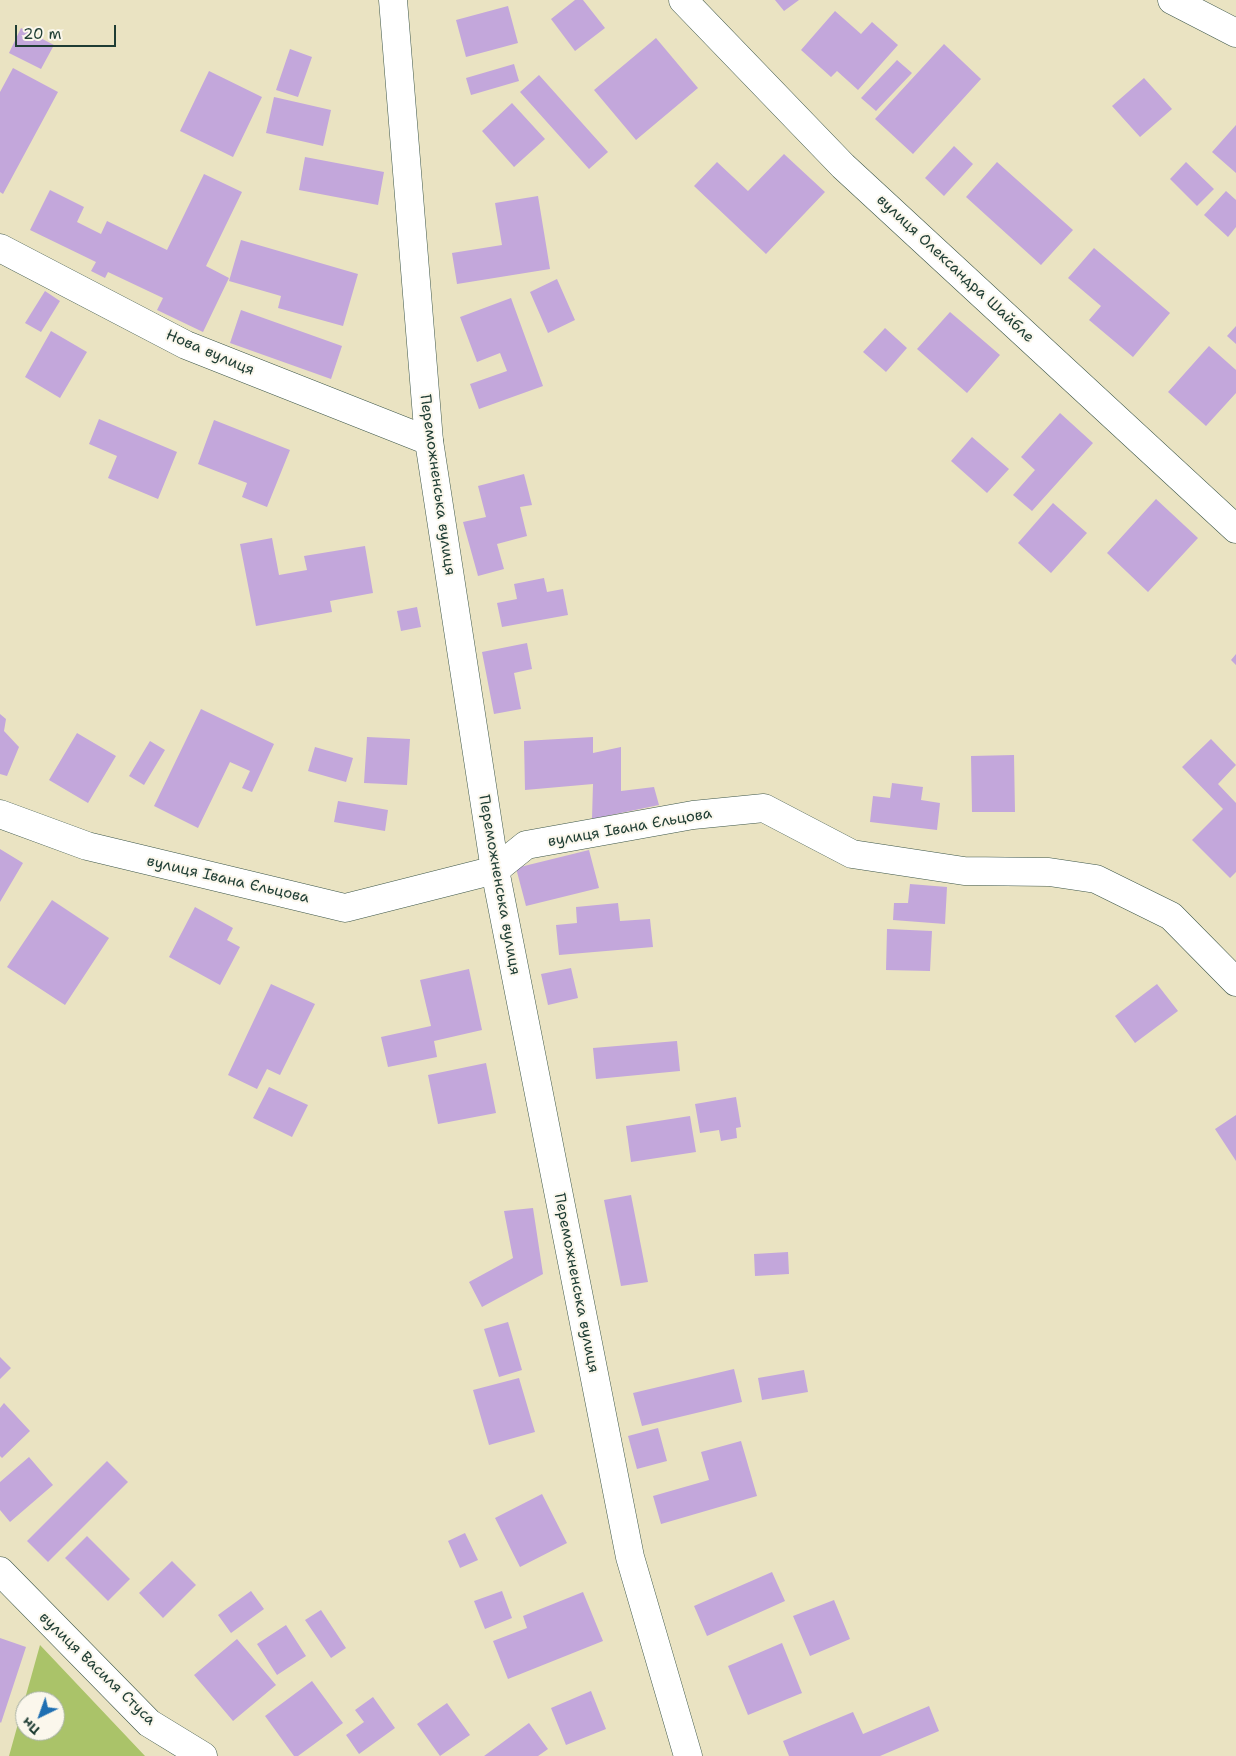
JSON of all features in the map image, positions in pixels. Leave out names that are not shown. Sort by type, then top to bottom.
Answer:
[{"type":"street","name":"Переможненська вулиця","points":[[393,0],[429,441],[495,870],[630,1557],[688,1756]]},
{"type":"street","name":"вулиця Олександра Шайбле","points":[[683,0],[843,166],[1236,529]]},
{"type":"street","points":[[1172,0],[1236,32]]},
{"type":"street","name":"Нова вулиця","points":[[0,248],[186,345],[429,441]]},
{"type":"street","name":"вулиця Івана Єльцова","points":[[0,814],[87,846],[345,908],[495,870],[526,845],[693,815],[764,808],[852,854],[964,871],[1049,872],[1096,879],[1171,916],[1236,982]]},
{"type":"street","name":"вулиця Василя Стуса","points":[[0,1570],[149,1723],[203,1756]]},
{"type":"green space","points":[[40,1645],[145,1756],[9,1756],[15,1735],[15,1741],[65,1741],[65,1691],[27,1691]]},
{"type":"building","points":[[575,0],[583,0],[605,28],[575,51],[551,19]]},
{"type":"building","points":[[775,0],[799,0],[784,11]]},
{"type":"building","points":[[508,6],[518,43],[466,57],[456,20]]},
{"type":"building","points":[[835,11],[861,34],[872,22],[898,45],[858,90],[837,71],[831,77],[801,50]]},
{"type":"building","points":[[21,28],[54,45],[41,69],[9,53]]},
{"type":"building","points":[[656,38],[698,88],[636,140],[594,90]]},
{"type":"building","points":[[944,44],[981,79],[913,154],[875,119]]},
{"type":"building","points":[[290,49],[312,57],[298,97],[276,90]]},
{"type":"building","points":[[897,60],[912,73],[876,111],[861,98]]},
{"type":"building","points":[[514,64],[519,81],[471,95],[466,78]]},
{"type":"building","points":[[13,68],[58,92],[3,194],[0,192],[0,92]]},
{"type":"building","points":[[209,71],[262,97],[233,157],[180,131]]},
{"type":"building","points":[[539,75],[608,152],[589,169],[520,92]]},
{"type":"building","points":[[1144,78],[1172,109],[1140,137],[1112,106]]},
{"type":"building","points":[[274,97],[331,110],[323,146],[266,133]]},
{"type":"building","points":[[512,103],[545,139],[514,167],[482,131]]},
{"type":"building","points":[[1236,125],[1236,173],[1212,152]]},
{"type":"building","points":[[954,146],[973,164],[944,196],[925,178]]},
{"type":"building","points":[[784,154],[825,192],[766,254],[694,186],[717,162],[748,191]]},
{"type":"building","points":[[305,157],[384,172],[378,205],[299,190]]},
{"type":"building","points":[[997,162],[1073,230],[1041,265],[966,197]]},
{"type":"building","points":[[1186,162],[1214,189],[1197,206],[1170,179]]},
{"type":"building","points":[[204,174],[242,192],[206,266],[229,278],[203,332],[157,310],[163,298],[108,272],[105,278],[91,271],[96,262],[30,230],[50,190],[84,207],[77,222],[101,234],[107,221],[167,250]]},
{"type":"building","points":[[1226,191],[1236,200],[1236,227],[1228,237],[1204,215]]},
{"type":"building","points":[[538,196],[550,269],[457,284],[452,253],[502,245],[495,203]]},
{"type":"building","points":[[241,240],[358,274],[343,326],[278,308],[281,296],[229,281]]},
{"type":"building","points":[[1094,248],[1170,313],[1133,357],[1089,320],[1101,306],[1068,278]]},
{"type":"building","points":[[557,279],[575,320],[548,333],[530,292]]},
{"type":"building","points":[[45,291],[60,301],[41,332],[25,323]]},
{"type":"building","points":[[511,298],[543,386],[479,409],[470,384],[507,371],[500,353],[477,362],[460,317]]},
{"type":"building","points":[[241,310],[342,346],[331,379],[230,343]]},
{"type":"building","points":[[950,312],[1000,355],[967,393],[917,349]]},
{"type":"building","points":[[1236,326],[1236,344],[1227,336]]},
{"type":"building","points":[[885,328],[907,348],[886,372],[863,352]]},
{"type":"building","points":[[51,331],[87,352],[60,398],[25,377]]},
{"type":"building","points":[[1209,346],[1236,370],[1236,393],[1206,426],[1168,392]]},
{"type":"building","points":[[1060,413],[1093,443],[1032,511],[1013,495],[1035,470],[1021,457]]},
{"type":"building","points":[[99,419],[177,452],[158,499],[108,478],[117,456],[89,444]]},
{"type":"building","points":[[214,420],[290,450],[267,507],[242,497],[247,483],[198,464]]},
{"type":"building","points":[[972,437],[1009,469],[987,493],[951,461]]},
{"type":"building","points":[[524,474],[532,505],[520,507],[527,536],[497,544],[504,569],[478,576],[463,522],[486,517],[478,486]]},
{"type":"building","points":[[1156,499],[1198,538],[1148,592],[1107,553]]},
{"type":"building","points":[[1053,503],[1087,533],[1051,573],[1018,543]]},
{"type":"building","points":[[272,538],[279,575],[307,570],[304,556],[365,546],[373,593],[330,601],[332,612],[256,626],[240,544]]},
{"type":"building","points":[[544,578],[547,592],[563,589],[568,615],[502,627],[497,603],[517,599],[514,584]]},
{"type":"building","points":[[417,607],[421,627],[401,631],[397,611]]},
{"type":"building","points":[[527,643],[532,669],[514,673],[521,709],[494,714],[482,652]]},
{"type":"building","points":[[1236,654],[1236,665],[1231,660]]},
{"type":"building","points":[[201,709],[274,744],[252,792],[242,788],[250,771],[230,762],[198,828],[154,806]]},
{"type":"building","points":[[0,714],[6,719],[4,731],[19,747],[7,776],[0,774]]},
{"type":"building","points":[[77,733],[116,756],[88,803],[49,780]]},
{"type":"building","points":[[367,737],[410,739],[407,785],[364,783]]},
{"type":"building","points":[[593,737],[593,753],[621,747],[621,791],[654,787],[659,805],[592,819],[593,784],[525,790],[524,741]]},
{"type":"building","points":[[1211,739],[1236,765],[1218,784],[1236,803],[1236,872],[1230,878],[1192,840],[1223,809],[1182,767]]},
{"type":"building","points":[[150,741],[165,750],[144,785],[129,776]]},
{"type":"building","points":[[315,747],[353,758],[346,782],[308,771]]},
{"type":"building","points":[[1014,755],[1015,812],[972,812],[971,756]]},
{"type":"building","points":[[892,783],[923,787],[921,800],[940,803],[937,830],[870,822],[873,796],[890,798]]},
{"type":"building","points":[[338,801],[388,810],[385,831],[334,822]]},
{"type":"building","points":[[0,849],[23,863],[0,902]]},
{"type":"building","points":[[589,850],[599,888],[526,906],[516,868]]},
{"type":"building","points":[[910,884],[947,887],[945,924],[893,920],[894,903],[908,903]]},
{"type":"building","points":[[52,900],[109,938],[65,1005],[7,967]]},
{"type":"building","points":[[618,903],[620,921],[650,919],[653,947],[559,955],[556,925],[577,923],[576,907]]},
{"type":"building","points":[[195,907],[233,928],[227,940],[240,947],[220,985],[169,957]]},
{"type":"building","points":[[887,929],[932,931],[930,971],[886,970]]},
{"type":"building","points":[[571,968],[578,998],[548,1005],[541,974]]},
{"type":"building","points":[[469,969],[482,1030],[434,1041],[437,1057],[388,1067],[381,1037],[431,1026],[420,980]]},
{"type":"building","points":[[271,984],[315,1004],[280,1075],[267,1069],[257,1089],[228,1075]]},
{"type":"building","points":[[1157,984],[1178,1011],[1135,1043],[1115,1016]]},
{"type":"building","points":[[677,1041],[680,1071],[596,1079],[593,1048]]},
{"type":"building","points":[[486,1063],[496,1113],[438,1124],[428,1075]]},
{"type":"building","points":[[269,1087],[308,1105],[292,1137],[253,1118]]},
{"type":"building","points":[[736,1097],[741,1127],[736,1128],[737,1138],[721,1141],[719,1130],[700,1133],[695,1104]]},
{"type":"building","points":[[1236,1115],[1236,1161],[1215,1129]]},
{"type":"building","points":[[690,1116],[696,1152],[631,1162],[626,1126]]},
{"type":"building","points":[[631,1195],[648,1282],[621,1286],[604,1200]]},
{"type":"building","points":[[533,1208],[543,1274],[482,1307],[469,1282],[513,1258],[504,1211]]},
{"type":"building","points":[[788,1252],[789,1274],[755,1276],[754,1254]]},
{"type":"building","points":[[508,1322],[522,1370],[499,1377],[484,1329]]},
{"type":"building","points":[[0,1357],[11,1368],[0,1379]]},
{"type":"building","points":[[734,1369],[742,1402],[642,1426],[633,1393]]},
{"type":"building","points":[[804,1370],[808,1392],[762,1400],[758,1378]]},
{"type":"building","points":[[519,1378],[535,1432],[489,1445],[473,1390]]},
{"type":"building","points":[[4,1403],[30,1431],[2,1458],[0,1456],[0,1408]]},
{"type":"building","points":[[658,1428],[667,1461],[637,1469],[628,1436]]},
{"type":"building","points":[[741,1441],[757,1496],[661,1524],[653,1496],[709,1480],[701,1452]]},
{"type":"building","points":[[29,1457],[53,1485],[10,1522],[0,1510],[0,1482]]},
{"type":"building","points":[[107,1461],[128,1482],[48,1562],[27,1541]]},
{"type":"building","points":[[542,1494],[567,1543],[520,1567],[495,1518]]},
{"type":"building","points":[[465,1533],[478,1560],[460,1568],[448,1541]]},
{"type":"building","points":[[87,1536],[130,1579],[108,1601],[65,1558]]},
{"type":"building","points":[[172,1561],[196,1585],[163,1618],[139,1593]]},
{"type":"building","points":[[772,1572],[785,1601],[707,1636],[694,1606]]},
{"type":"building","points":[[251,1591],[264,1609],[231,1633],[218,1615]]},
{"type":"building","points":[[502,1591],[512,1618],[485,1629],[474,1601]]},
{"type":"building","points":[[583,1592],[603,1641],[508,1679],[493,1641],[527,1628],[523,1616]]},
{"type":"building","points":[[834,1600],[850,1639],[810,1656],[793,1616]]},
{"type":"building","points":[[321,1610],[346,1648],[331,1658],[305,1620]]},
{"type":"building","points":[[286,1625],[306,1656],[277,1675],[257,1644]]},
{"type":"building","points":[[0,1638],[26,1647],[1,1723],[0,1722]]},
{"type":"building","points":[[237,1639],[276,1685],[233,1721],[194,1675]]},
{"type":"building","points":[[782,1643],[802,1693],[748,1715],[728,1666]]},
{"type":"building","points":[[312,1681],[343,1723],[298,1756],[294,1756],[265,1716]]},
{"type":"building","points":[[591,1691],[606,1729],[566,1745],[551,1708]]},
{"type":"building","points":[[373,1697],[395,1728],[359,1754],[346,1735],[364,1722],[355,1710]]},
{"type":"building","points":[[447,1703],[470,1735],[440,1756],[417,1724]]},
{"type":"building","points":[[929,1706],[939,1731],[880,1756],[789,1756],[783,1741],[853,1712],[863,1734]]},
{"type":"building","points":[[529,1723],[548,1749],[538,1756],[484,1756]]}]
